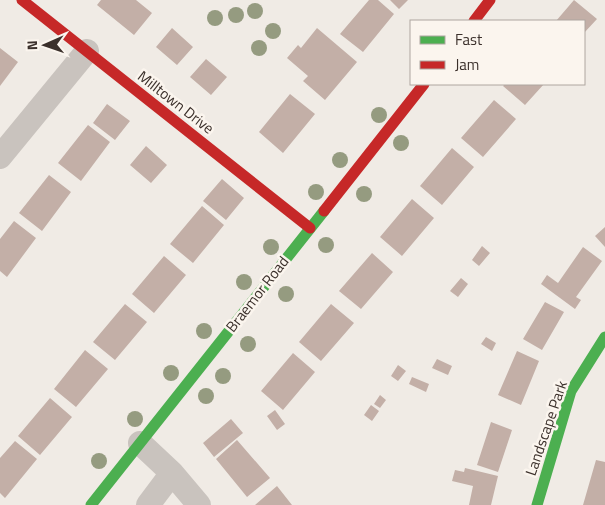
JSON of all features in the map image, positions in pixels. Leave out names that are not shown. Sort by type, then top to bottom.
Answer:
[{"type":"main road","name":"Milltown Drive","points":[[22,0],[310,228]]},
{"type":"main road","points":[[475,20],[490,0]]},
{"type":"main road","name":"Braemor Road","points":[[91,505],[423,85]]},
{"type":"main road","name":"Landscape Park","points":[[537,505],[571,391],[605,337]]},
{"type":"street","points":[[0,157],[87,51]]},
{"type":"street","points":[[140,442],[172,473],[199,505]]},
{"type":"street","points":[[148,505],[172,473]]},
{"type":"building","points":[[101,0],[136,0],[152,13],[134,35],[97,5]]},
{"type":"building","points":[[369,0],[378,0],[394,14],[363,52],[340,34]]},
{"type":"building","points":[[390,0],[408,0],[399,9]]},
{"type":"building","points":[[574,0],[597,19],[585,32],[585,20],[557,20]]},
{"type":"building","points":[[172,28],[193,47],[177,65],[156,47]]},
{"type":"building","points":[[317,28],[357,62],[325,100],[303,81],[308,76],[287,58],[298,45],[301,48]]},
{"type":"building","points":[[0,48],[18,62],[0,86]]},
{"type":"building","points":[[206,59],[227,77],[211,95],[190,77]]},
{"type":"building","points":[[504,85],[543,85],[525,105]]},
{"type":"building","points":[[290,94],[315,114],[283,153],[259,132]]},
{"type":"building","points":[[494,100],[516,119],[483,157],[461,138]]},
{"type":"building","points":[[107,104],[130,121],[115,140],[93,123]]},
{"type":"building","points":[[88,125],[110,142],[81,181],[58,163]]},
{"type":"building","points":[[146,146],[167,165],[151,183],[130,165]]},
{"type":"building","points":[[452,148],[474,167],[442,205],[420,186]]},
{"type":"building","points":[[49,175],[71,192],[42,231],[19,213]]},
{"type":"building","points":[[222,179],[244,198],[226,220],[203,201]]},
{"type":"building","points":[[412,199],[434,218],[402,256],[380,237]]},
{"type":"building","points":[[202,206],[224,225],[193,263],[170,244]]},
{"type":"building","points":[[14,221],[36,238],[7,277],[0,271],[0,239]]},
{"type":"building","points":[[605,227],[605,247],[595,236]]},
{"type":"building","points":[[482,246],[490,253],[479,266],[472,260]]},
{"type":"building","points":[[583,247],[602,261],[576,297],[581,300],[575,309],[541,284],[547,275],[558,283]]},
{"type":"building","points":[[372,253],[393,272],[361,309],[339,291]]},
{"type":"building","points":[[164,256],[186,275],[154,313],[132,294]]},
{"type":"building","points":[[461,278],[468,284],[458,297],[450,291]]},
{"type":"building","points":[[545,302],[564,312],[542,350],[523,339]]},
{"type":"building","points":[[125,304],[147,322],[115,360],[93,342]]},
{"type":"building","points":[[331,304],[354,323],[321,361],[299,342]]},
{"type":"building","points":[[486,337],[496,343],[492,351],[481,344]]},
{"type":"building","points":[[85,350],[108,369],[76,407],[54,389]]},
{"type":"building","points":[[517,351],[539,361],[521,405],[498,395]]},
{"type":"building","points":[[293,353],[315,372],[283,410],[261,391]]},
{"type":"building","points":[[437,359],[452,366],[448,375],[432,368]]},
{"type":"building","points":[[398,365],[406,371],[398,381],[391,376]]},
{"type":"building","points":[[412,377],[429,384],[426,392],[409,384]]},
{"type":"building","points":[[380,395],[386,400],[380,408],[374,404]]},
{"type":"building","points":[[50,398],[72,417],[40,455],[18,436]]},
{"type":"building","points":[[371,405],[379,411],[372,421],[364,415]]},
{"type":"building","points":[[275,410],[285,424],[277,430],[267,416]]},
{"type":"building","points":[[231,419],[243,433],[214,457],[203,443]]},
{"type":"building","points":[[491,422],[512,430],[498,472],[477,465]]},
{"type":"building","points":[[237,440],[270,478],[247,497],[216,459]]},
{"type":"building","points":[[15,441],[37,459],[5,498],[0,493],[0,458]]},
{"type":"building","points":[[596,460],[605,462],[605,505],[583,505]]},
{"type":"building","points":[[465,468],[498,476],[491,505],[469,505],[473,486],[452,481],[455,470],[464,472]]},
{"type":"building","points":[[277,486],[292,505],[255,505]]},
{"type":"traffic: fast","points":[[91,505],[324,211]]},
{"type":"traffic: fast","points":[[537,505],[571,391],[605,337]]},
{"type":"traffic: jam","points":[[22,0],[310,228]]},
{"type":"traffic: jam","points":[[475,20],[490,0]]},
{"type":"traffic: jam","points":[[324,211],[423,85]]}]
